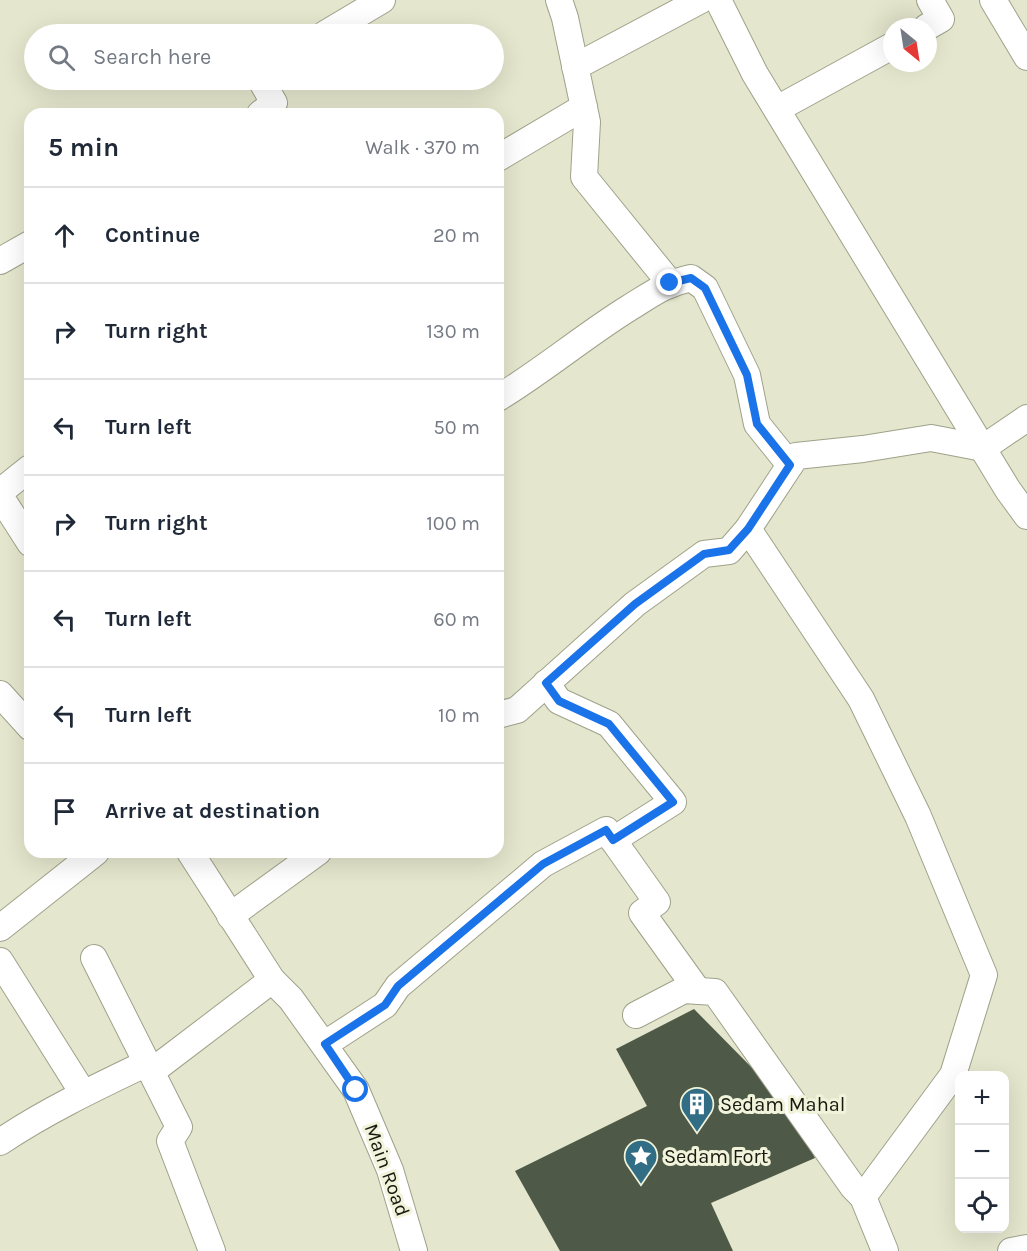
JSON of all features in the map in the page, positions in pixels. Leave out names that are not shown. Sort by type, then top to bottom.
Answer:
[{"type":"street","points":[[342,24],[382,0]]},
{"type":"street","points":[[559,0],[565,18],[587,122],[584,177],[670,283]]},
{"type":"street","points":[[575,67],[701,0]]},
{"type":"street","points":[[718,0],[756,74],[982,448],[1027,516]]},
{"type":"street","points":[[930,0],[941,19],[937,21]]},
{"type":"street","points":[[993,0],[1018,23],[1027,57]]},
{"type":"street","points":[[777,109],[883,51]]},
{"type":"street","points":[[267,90],[274,103],[268,108]]},
{"type":"street","points":[[504,154],[584,107]]},
{"type":"street","points":[[0,261],[24,247]]},
{"type":"street","points":[[504,394],[529,379],[598,327],[670,283],[691,278],[705,288],[747,375],[757,424],[790,465]]},
{"type":"street","points":[[504,713],[517,710],[635,604],[704,554],[729,550],[748,529],[796,456],[864,449],[931,438],[982,448],[1027,418]]},
{"type":"street","points":[[24,473],[0,494],[24,533]]},
{"type":"street","points":[[748,529],[861,699],[918,816],[984,975],[953,1075],[863,1197]]},
{"type":"street","points":[[546,683],[559,701],[609,724],[673,802],[613,840]]},
{"type":"street","points":[[0,694],[24,720]]},
{"type":"street","points":[[325,1044],[385,1005],[398,986],[543,864],[606,830],[657,902],[642,913],[698,991]]},
{"type":"street","points":[[0,928],[88,858]]},
{"type":"street","name":"Main Road","points":[[194,858],[272,980],[291,999],[356,1090],[390,1170],[411,1250]]},
{"type":"street","points":[[230,916],[310,858]]},
{"type":"street","points":[[94,958],[179,1127],[170,1141],[212,1251]]},
{"type":"street","points":[[0,961],[83,1093]]},
{"type":"street","points":[[0,1143],[83,1093],[149,1067],[272,980]]},
{"type":"street","points":[[636,1015],[684,990],[715,992],[853,1187],[863,1197],[885,1251]]},
{"type":"street","points":[[1011,1251],[1027,1248]]},
{"type":"building","name":"Sedam Mahal","points":[[694,1009],[766,1082],[793,1115],[815,1158],[711,1203],[733,1251],[560,1251],[515,1171],[647,1106],[616,1049]]},
{"type":"place","name":"Sedam Mahal","points":[[697,1133]]},
{"type":"place","name":"Sedam Fort","points":[[641,1185]]},
{"type":"route","points":[[356,1090],[325,1044],[385,1005],[398,986],[543,864],[606,830],[613,840],[673,802],[609,724],[559,701],[546,683],[635,604],[704,554],[729,550],[748,529],[790,465],[757,424],[747,375],[705,288],[691,278],[670,283]]}]
